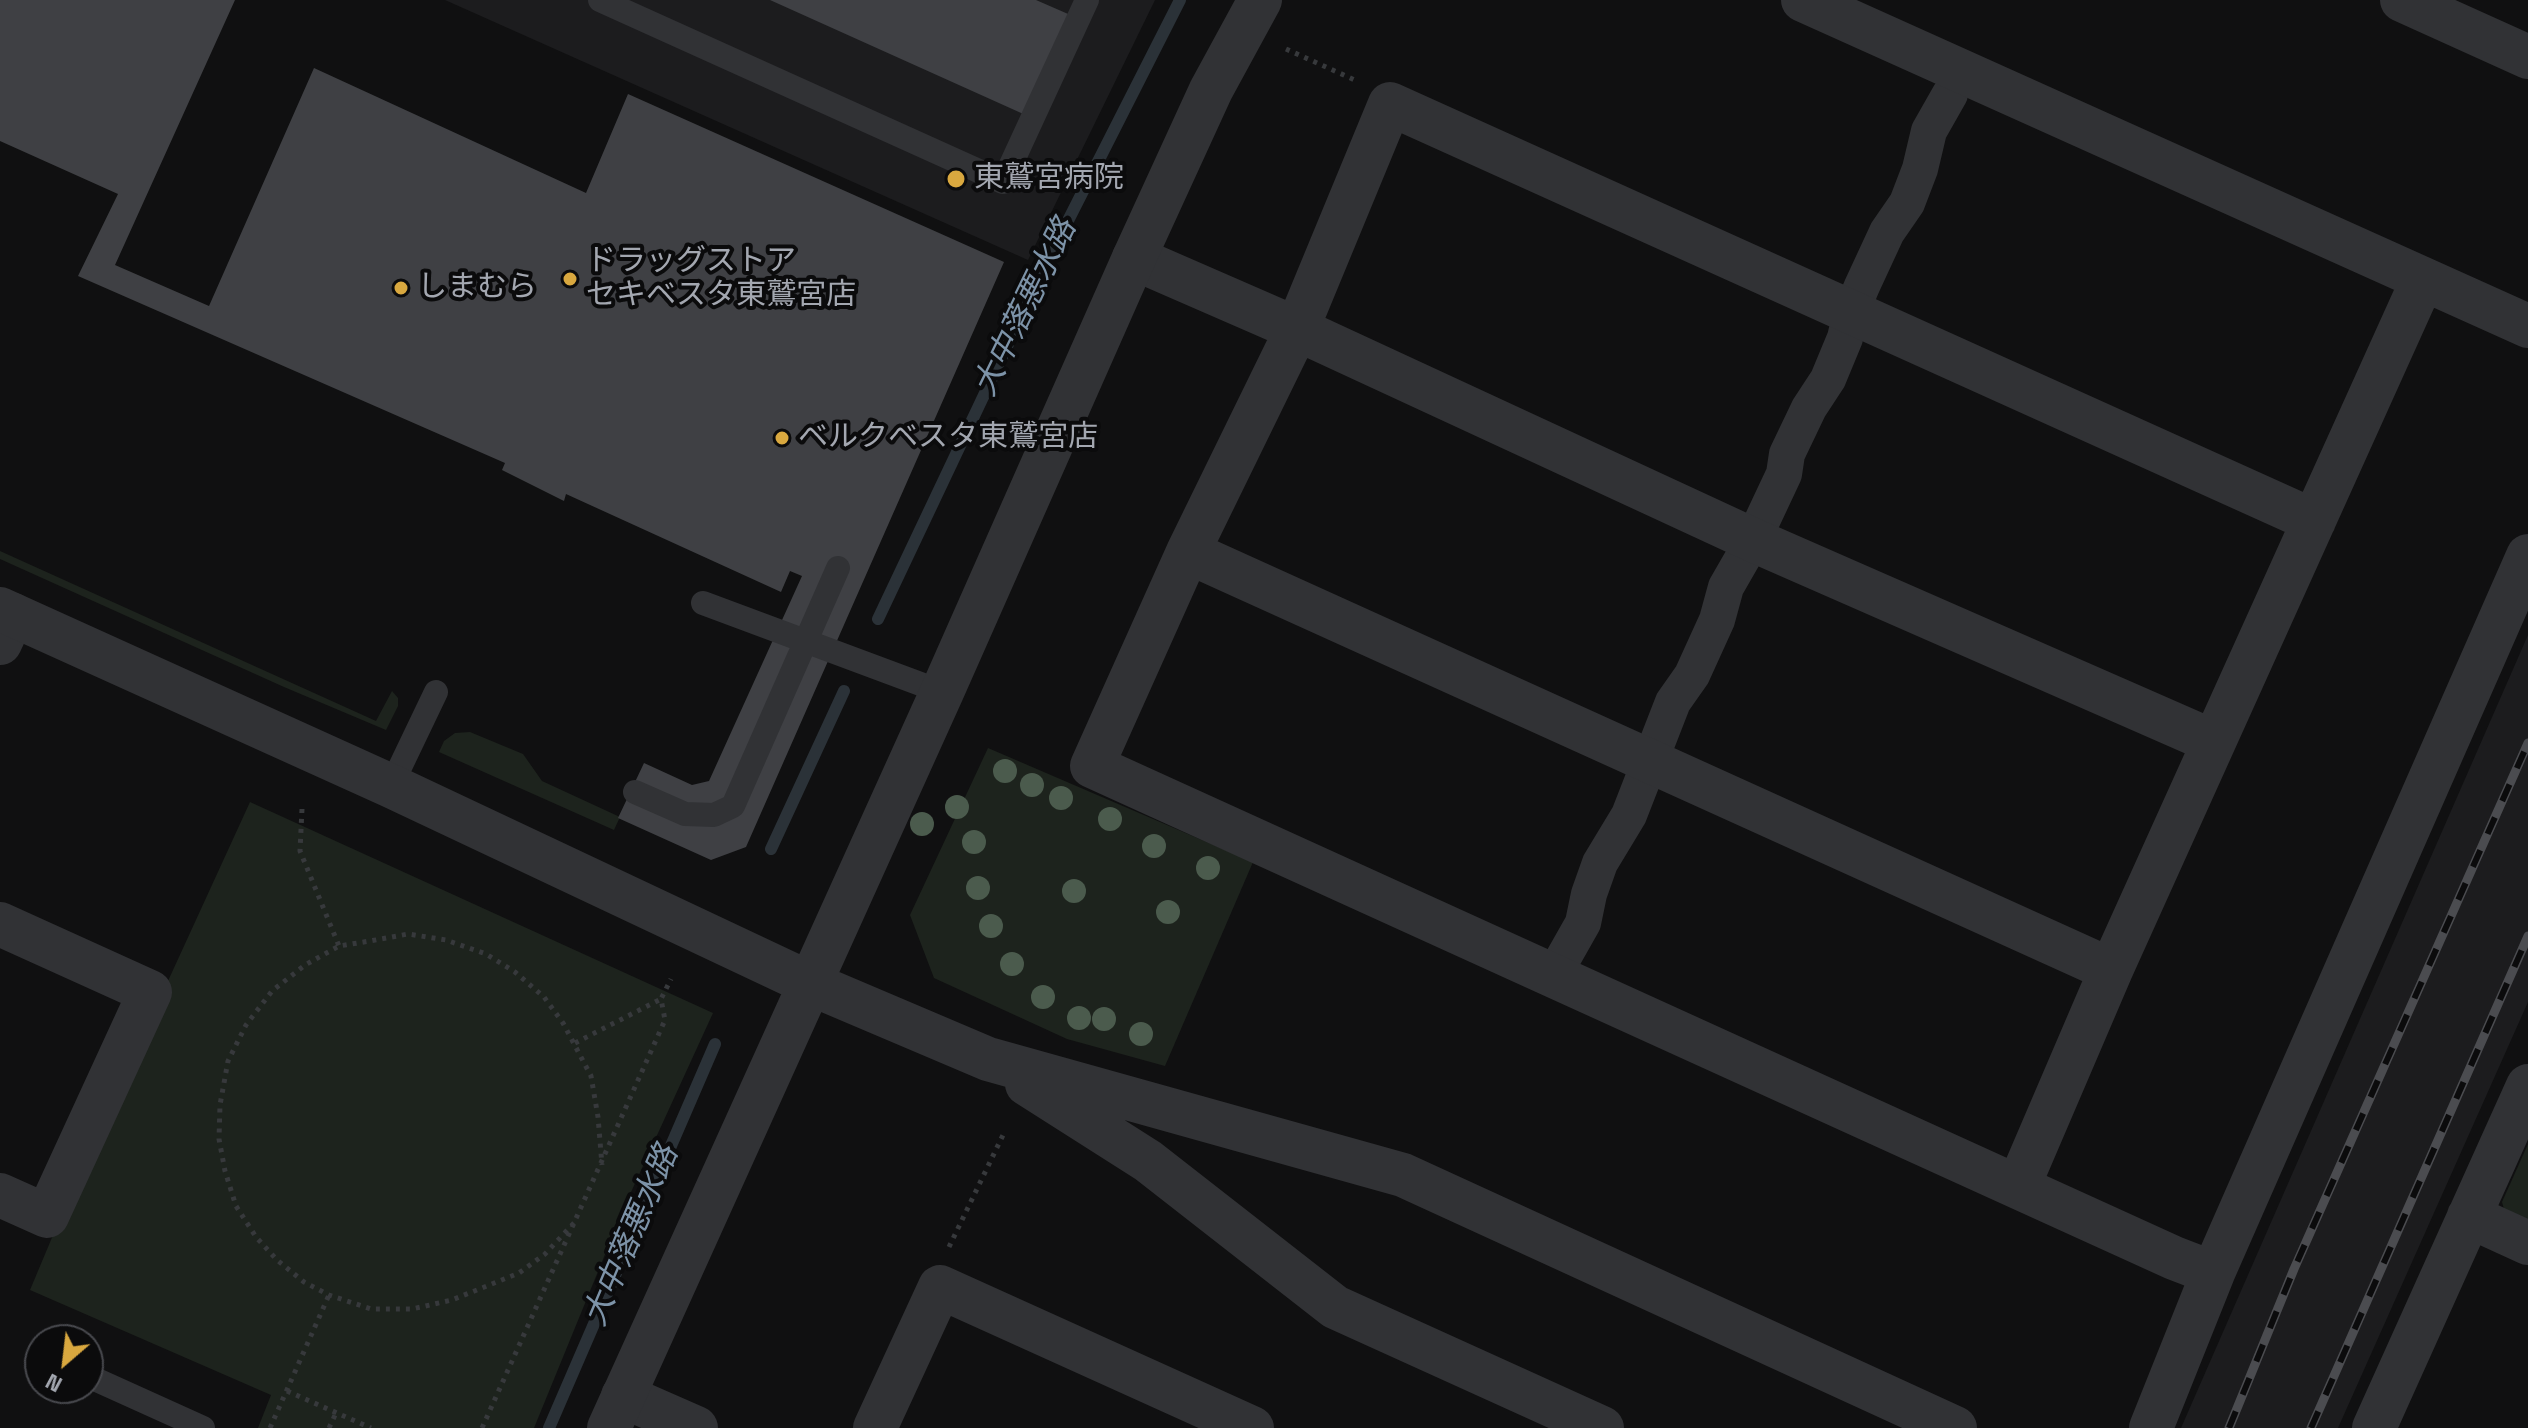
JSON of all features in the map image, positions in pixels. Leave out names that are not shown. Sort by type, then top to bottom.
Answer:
[{"type":"street","points":[[696,1428],[616,1412],[942,692],[1134,258],[1211,90],[1260,0]]},
{"type":"street","points":[[1803,0],[2528,326]]},
{"type":"street","points":[[2402,0],[2528,57]]},
{"type":"street","points":[[1553,976],[1583,923],[1600,863],[1629,815],[1673,702],[1692,675],[1717,620],[1726,587],[1753,540],[1784,474],[1787,454],[1809,408],[1828,379],[1845,338],[1851,312],[1887,232],[1907,203],[1920,169],[1929,131],[1950,94]]},
{"type":"street","points":[[2213,1273],[2174,1258],[1092,766],[1188,552],[1297,329],[1390,104],[2314,521]]},
{"type":"street","points":[[1134,258],[1297,329],[1753,540],[2214,742]]},
{"type":"street","points":[[2018,1187],[2111,970],[2423,279]]},
{"type":"street","points":[[1188,552],[2111,970]]},
{"type":"street","points":[[2151,1428],[2213,1273],[2528,556]]},
{"type":"street","points":[[4,622],[391,786],[809,983],[988,1059],[1403,1175],[1955,1428]]},
{"type":"street","points":[[0,924],[150,992],[47,1216],[0,1195]]},
{"type":"street","points":[[988,1059],[1148,1161],[1335,1307],[1602,1428]]},
{"type":"street","points":[[2374,1428],[2528,1086]]},
{"type":"street","points":[[2469,1216],[2528,1243]]},
{"type":"street","points":[[875,1428],[940,1287],[1252,1428]]},
{"type":"lane","points":[[600,0],[1003,182],[1087,0]]},
{"type":"lane","points":[[635,792],[685,814],[714,815],[733,806],[838,568]]},
{"type":"lane","points":[[703,603],[942,692]]},
{"type":"lane","points":[[391,786],[436,692]]},
{"type":"lane","points":[[104,1383],[203,1428]]},
{"type":"path","points":[[1286,49],[1367,86],[1390,104]]},
{"type":"path","points":[[302,809],[300,851],[339,946]]},
{"type":"path","points":[[574,1223],[545,1254],[519,1273],[452,1300],[412,1309],[371,1309],[329,1295],[304,1282],[277,1260],[256,1237],[236,1206],[219,1139],[220,1105],[228,1061],[246,1025],[272,991],[305,965],[339,946],[408,934],[446,940],[486,954],[515,972],[544,997],[575,1043],[591,1076],[602,1165]]},
{"type":"path","points":[[575,1043],[661,999],[671,979]]},
{"type":"path","points":[[482,1428],[665,1020],[661,999]]},
{"type":"path","points":[[940,1287],[943,1260],[1003,1135]]},
{"type":"path","points":[[270,1428],[329,1295]]},
{"type":"path","points":[[287,1391],[371,1428]]},
{"type":"path","points":[[329,1428],[336,1413]]},
{"type":"shaded area","name":"東鷲宮病院","points":[[445,0],[1155,0],[1028,260]]},
{"type":"shaded area","points":[[0,551],[376,721],[392,691],[398,698],[398,706],[386,730],[0,559]]},
{"type":"shaded area","points":[[2528,635],[2528,1002],[2338,1428],[2181,1428]]},
{"type":"shaded area","points":[[470,732],[523,754],[542,781],[620,817],[614,830],[439,752],[444,741],[455,733]]},
{"type":"shaded area","points":[[988,748],[1253,862],[1165,1066],[1067,1039],[934,978],[910,915]]},
{"type":"shaded area","points":[[250,802],[713,1013],[626,1203],[534,1428],[258,1428],[271,1395],[30,1290],[69,1197]]},
{"type":"shaded area","points":[[2528,1144],[2528,1232],[2508,1223],[2502,1202]]},
{"type":"building","points":[[0,0],[235,0],[115,265],[209,306],[314,68],[586,193],[628,94],[1004,262],[746,847],[711,860],[618,818],[644,763],[692,785],[709,781],[802,576],[790,571],[781,592],[566,494],[564,501],[502,470],[505,463],[78,276],[118,194],[0,141]]},
{"type":"building","points":[[770,0],[1036,0],[1075,17],[1030,117]]},
{"type":"waterway","name":"大中落悪水路","points":[[878,619],[1046,264],[1180,0]]},
{"type":"waterway","name":"大中落悪水路","points":[[771,849],[844,691]]},
{"type":"waterway","name":"大中落悪水路","points":[[549,1428],[715,1044]]},
{"type":"railway","points":[[2229,1428],[2294,1269],[2528,743]]},
{"type":"railway","points":[[2311,1428],[2528,936]]},
{"type":"place","name":"東鷲宮病院","points":[[956,179]]},
{"type":"place","name":"ドラッグストア セキベスタ東鷲宮店","points":[[570,279]]},
{"type":"place","name":"しまむら","points":[[401,288]]},
{"type":"place","name":"ベルクベスタ東鷲宮店","points":[[782,438]]}]
